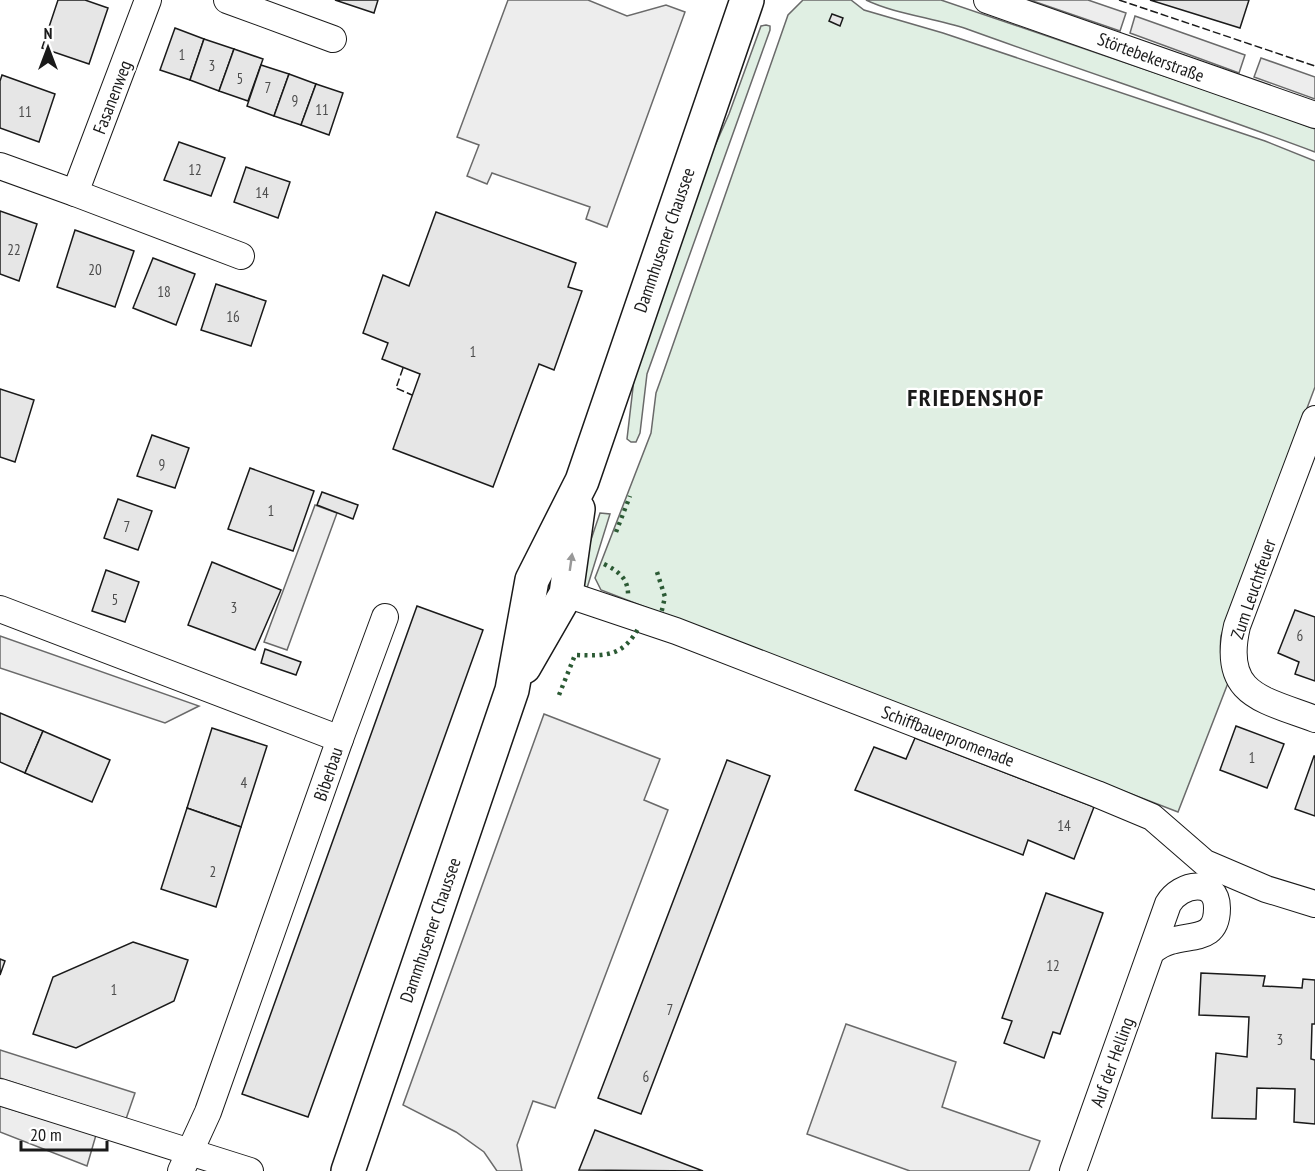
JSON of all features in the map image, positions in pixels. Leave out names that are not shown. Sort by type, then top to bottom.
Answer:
[{"type":"street","name":"Fasanenweg","points":[[75,193],[148,0]]},
{"type":"street","points":[[227,0],[333,39]]},
{"type":"street","name":"Dammhusener Chaussee","points":[[348,1171],[512,690],[532,580],[582,481],[747,0]]},
{"type":"street","name":"Störtebekerstraße","points":[[987,0],[1315,115]]},
{"type":"street","points":[[0,166],[241,256]]},
{"type":"street","name":"Zum Leuchtfeuer","points":[[1315,419],[1237,626],[1233,651],[1237,676],[1246,688],[1262,699],[1315,719]]},
{"type":"street","name":"Dammhusener Chaussee","points":[[512,690],[566,594],[582,481]]},
{"type":"street","name":"Schiffbauerpromenade","points":[[566,594],[676,631],[1097,794],[1152,818],[1205,863],[1229,875],[1315,904]]},
{"type":"street","name":"Biberbau","points":[[0,609],[340,739],[208,1113],[185,1161]]},
{"type":"street","points":[[340,739],[385,617]]},
{"type":"street","name":"Auf der Helling","points":[[1073,1171],[1162,915],[1172,897],[1187,850]]},
{"type":"street","points":[[1151,952],[1158,946],[1171,941],[1201,937],[1215,924],[1218,911],[1217,900],[1210,891],[1200,886],[1189,887],[1172,897]]},
{"type":"street","points":[[0,1092],[185,1161],[250,1171]]},
{"type":"green space","points":[[803,0],[851,0],[864,10],[943,33],[1265,141],[1315,161],[1315,387],[1221,636],[1220,649],[1228,683],[1178,812],[601,590],[595,578],[651,433],[656,393],[788,15]]},
{"type":"green space","points":[[866,0],[941,0],[1315,129],[1315,152],[967,29],[890,9]]},
{"type":"green space","points":[[761,26],[770,26],[770,30],[647,374],[640,433],[636,442],[631,442],[627,439],[634,379],[710,157],[729,114]]},
{"type":"green space","points":[[600,513],[610,514],[587,588],[576,584]]},
{"type":"shaded area","points":[[508,0],[588,0],[627,16],[666,5],[685,12],[607,227],[586,219],[590,207],[492,173],[487,184],[467,176],[479,145],[457,137]]},
{"type":"shaded area","points":[[1030,0],[1088,0],[1126,13],[1120,31]]},
{"type":"shaded area","points":[[1135,16],[1245,55],[1239,73],[1130,33]]},
{"type":"shaded area","points":[[1261,58],[1315,77],[1315,99],[1254,77]]},
{"type":"shaded area","points":[[315,505],[337,513],[287,650],[264,642]]},
{"type":"shaded area","points":[[0,636],[199,706],[165,723],[0,668]]},
{"type":"shaded area","points":[[544,714],[660,759],[644,800],[668,810],[555,1108],[533,1101],[517,1145],[522,1171],[497,1171],[484,1152],[456,1132],[403,1105]]},
{"type":"shaded area","points":[[846,1024],[956,1062],[942,1107],[1040,1141],[1029,1171],[910,1171],[807,1134]]},
{"type":"shaded area","points":[[0,1050],[135,1093],[126,1119],[0,1078]]},
{"type":"shaded area","points":[[0,1106],[96,1135],[87,1166],[0,1132]]},
{"type":"building","points":[[58,0],[85,0],[108,8],[89,64],[42,48]]},
{"type":"building","points":[[335,0],[378,0],[374,13]]},
{"type":"building","points":[[1150,0],[1249,0],[1240,28]]},
{"type":"building","points":[[832,14],[843,18],[840,26],[829,21]]},
{"type":"building","points":[[175,28],[204,39],[190,80],[160,70]]},
{"type":"building","points":[[204,39],[234,49],[219,91],[190,80]]},
{"type":"building","points":[[234,49],[263,59],[248,101],[219,91]]},
{"type":"building","points":[[261,65],[289,74],[274,116],[247,106]]},
{"type":"building","points":[[289,74],[316,84],[301,125],[274,116]]},
{"type":"building","points":[[2,75],[55,94],[39,142],[0,128]]},
{"type":"building","points":[[316,84],[343,93],[329,135],[301,125]]},
{"type":"building","points":[[179,142],[225,158],[211,196],[164,180]]},
{"type":"building","points":[[246,167],[290,182],[278,218],[234,202]]},
{"type":"building","points":[[0,211],[37,224],[19,281],[0,274]]},
{"type":"building","points":[[436,212],[576,263],[568,287],[582,291],[554,370],[539,364],[493,487],[393,449],[420,374],[382,359],[388,343],[363,333],[383,275],[409,286]]},
{"type":"building","points":[[75,230],[134,251],[115,307],[57,287]]},
{"type":"building","points":[[153,258],[195,274],[176,325],[133,308]]},
{"type":"building","points":[[216,284],[266,301],[251,346],[201,330]]},
{"type":"building","points":[[0,389],[34,400],[15,462],[0,457]]},
{"type":"building","points":[[152,435],[189,448],[175,488],[137,476]]},
{"type":"building","points":[[250,468],[314,491],[293,551],[228,529]]},
{"type":"building","points":[[322,492],[358,505],[353,519],[317,505]]},
{"type":"building","points":[[118,499],[152,511],[138,550],[104,538]]},
{"type":"building","points":[[212,562],[281,590],[255,650],[188,625]]},
{"type":"building","points":[[106,570],[139,582],[125,622],[92,611]]},
{"type":"building","points":[[417,606],[483,630],[308,1117],[242,1094]]},
{"type":"building","points":[[1295,610],[1315,617],[1315,681],[1295,674],[1299,662],[1278,653]]},
{"type":"building","points":[[265,649],[301,662],[296,675],[261,663]]},
{"type":"building","points":[[0,713],[43,731],[25,773],[0,762]]},
{"type":"building","points":[[1236,726],[1284,744],[1267,788],[1220,770]]},
{"type":"building","points":[[212,728],[267,746],[241,827],[187,808]]},
{"type":"building","points":[[43,731],[110,760],[92,802],[25,773]]},
{"type":"building","points":[[915,738],[1094,807],[1074,859],[1028,840],[1023,855],[855,790],[874,747],[906,759]]},
{"type":"building","points":[[1315,756],[1315,816],[1295,809]]},
{"type":"building","points":[[727,760],[770,776],[641,1114],[598,1098]]},
{"type":"building","points":[[187,808],[241,827],[216,907],[161,889]]},
{"type":"building","points":[[1046,893],[1103,913],[1060,1034],[1053,1032],[1044,1058],[1004,1043],[1012,1021],[1002,1018]]},
{"type":"building","points":[[133,942],[188,960],[174,1001],[76,1048],[33,1034],[53,977]]},
{"type":"building","points":[[0,959],[5,961],[0,975]]},
{"type":"building","points":[[1201,973],[1265,976],[1263,986],[1302,988],[1303,979],[1315,980],[1315,1024],[1312,1024],[1311,1059],[1315,1060],[1315,1124],[1294,1122],[1295,1089],[1257,1088],[1256,1119],[1212,1118],[1216,1053],[1247,1057],[1249,1017],[1199,1015]]},
{"type":"building","points":[[595,1130],[643,1148],[703,1171],[579,1170]]},
{"type":"hedge","points":[[616,532],[630,496]]},
{"type":"hedge","points":[[604,564],[615,570],[625,581],[628,598]]},
{"type":"hedge","points":[[657,572],[665,597],[661,614]]},
{"type":"hedge","points":[[559,695],[575,655],[613,653],[627,644],[639,627]]},
{"type":"fence","points":[[1119,0],[1315,66]]},
{"type":"fence","points":[[403,368],[396,388],[412,395]]},
{"type":"district","name":"FRIEDENSHOF","points":[[976,397]]}]
